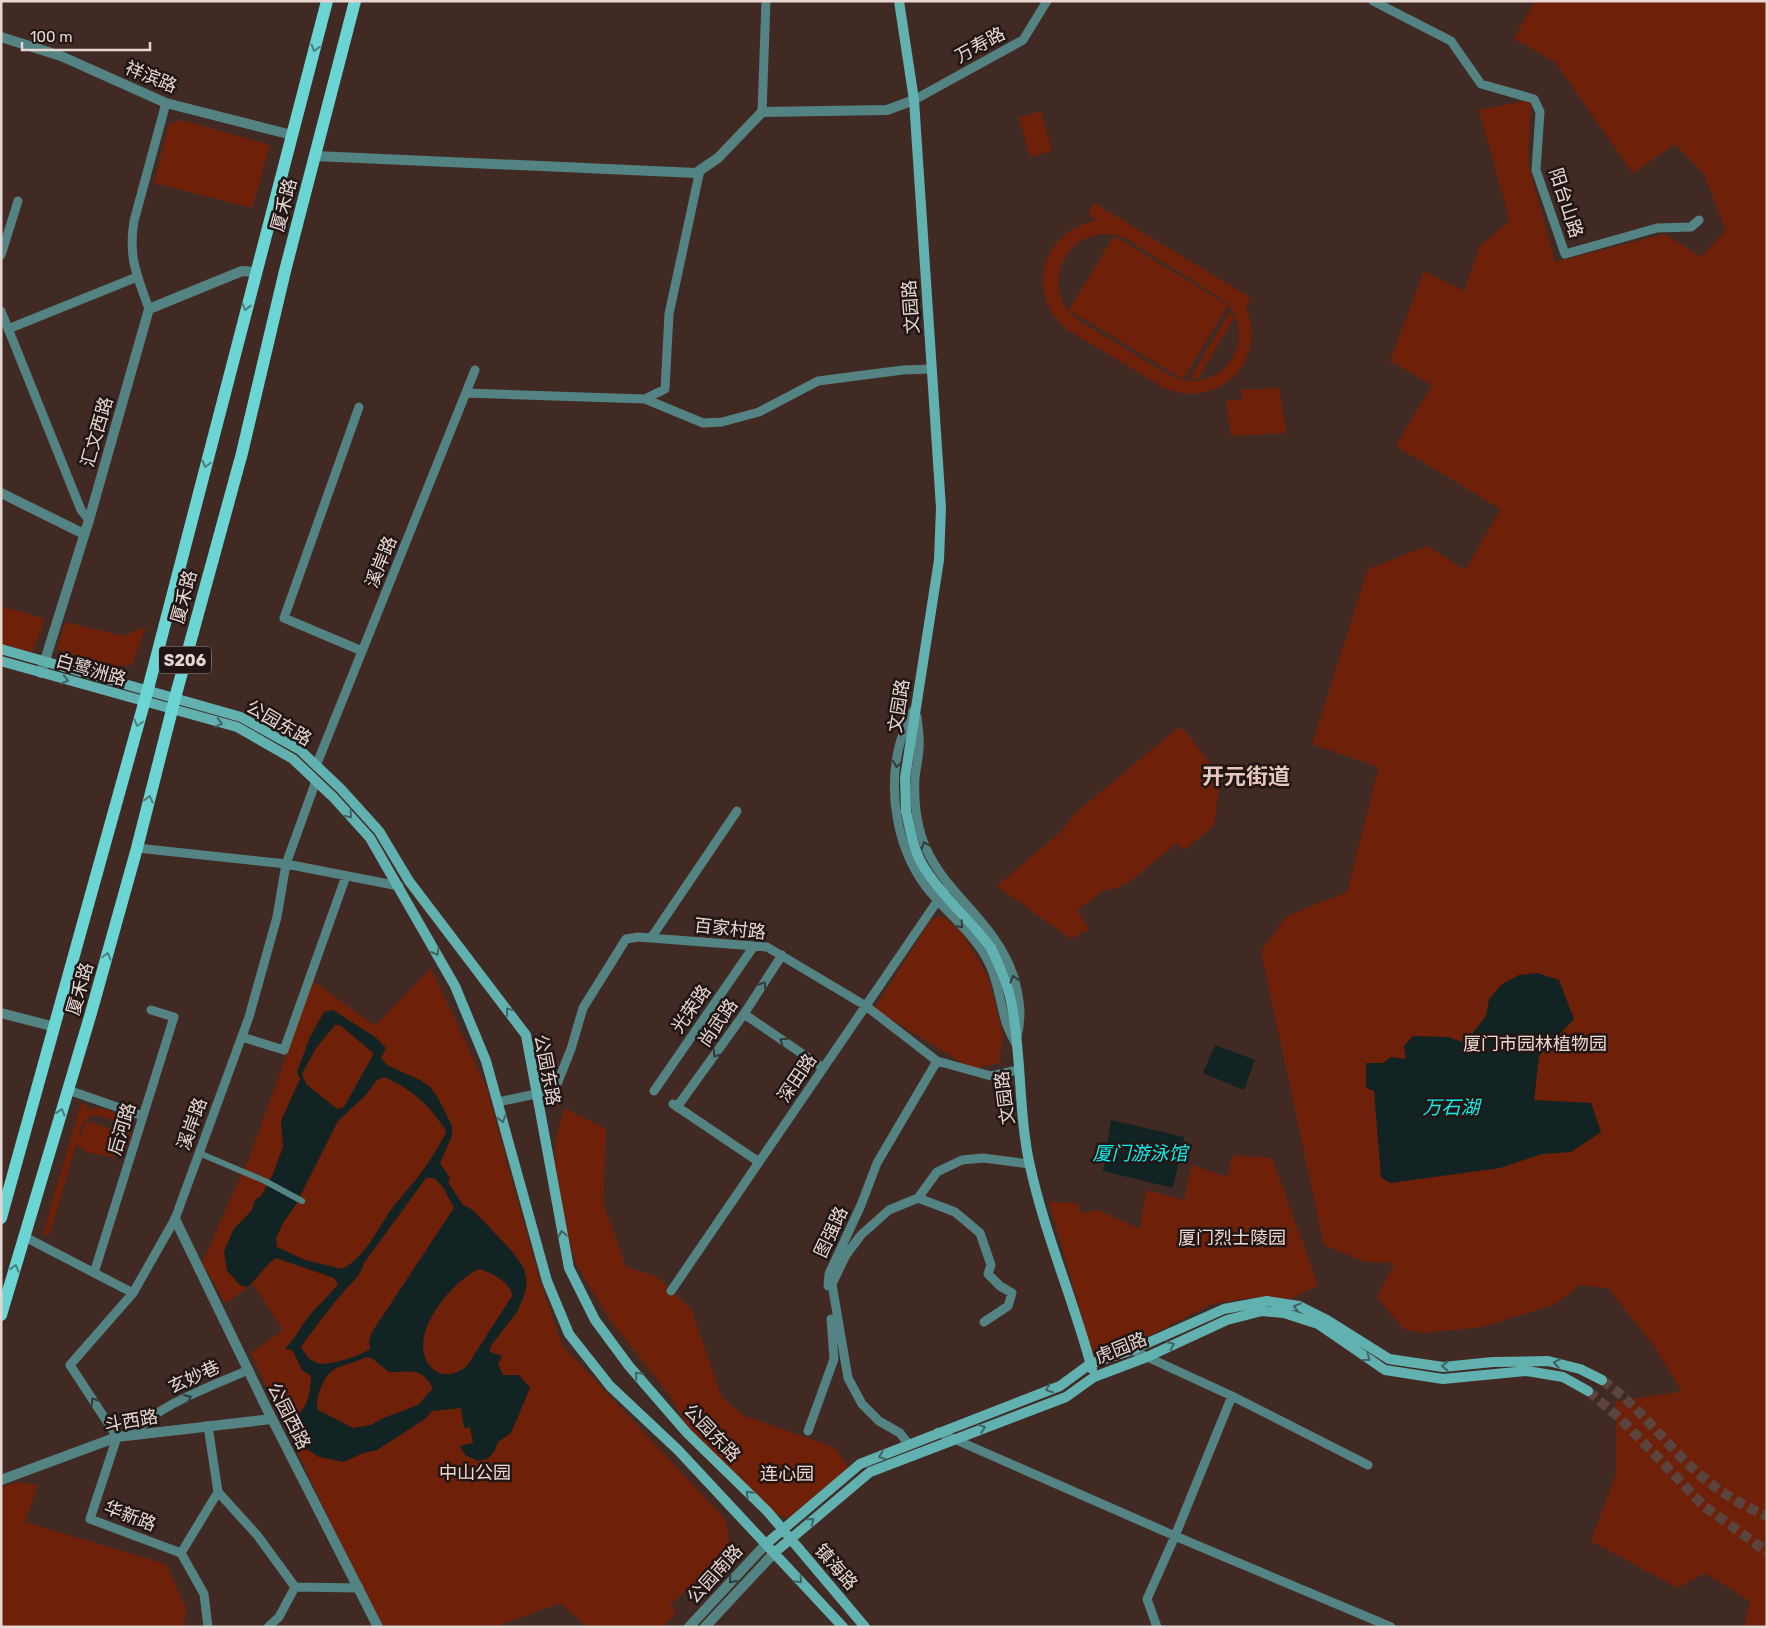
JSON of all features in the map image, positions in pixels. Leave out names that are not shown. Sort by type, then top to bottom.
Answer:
[{"type":"main road","name":"厦禾路","points":[[1,1218],[148,689],[327,1]]},
{"type":"main road","name":"厦禾路","points":[[1,1315],[137,848],[175,698],[242,454],[285,271],[356,1]]},
{"type":"main road","name":"文园路","points":[[899,1],[914,100],[941,508],[939,560],[905,778],[906,811],[912,840],[921,862],[934,882],[991,948],[1003,973],[1011,1001],[1030,1164],[1038,1200],[1081,1327],[1094,1377]]},
{"type":"main road","name":"白鹭洲路","points":[[1,649],[148,689]]},
{"type":"main road","name":"白鹭洲路","points":[[1,661],[172,710]]},
{"type":"main road","name":"公园东路","points":[[148,689],[241,717],[300,750],[341,788],[379,831],[409,880],[526,1035],[535,1093],[569,1268],[595,1320],[629,1366],[687,1433],[768,1512],[781,1530]]},
{"type":"main road","name":"公园东路","points":[[172,710],[237,727],[293,759],[370,838],[455,986],[486,1061],[546,1281],[569,1334],[610,1386],[678,1450],[766,1544]]},
{"type":"main road","name":"虎园路","points":[[766,1544],[860,1464],[1060,1386],[1090,1364],[1132,1350],[1224,1309],[1267,1301],[1299,1306],[1328,1320],[1389,1359],[1443,1368],[1532,1360],[1563,1363],[1602,1380]]},
{"type":"main road","name":"虎园路","points":[[774,1553],[870,1472],[1066,1396],[1094,1377],[1147,1357],[1227,1320],[1262,1311],[1284,1313],[1318,1324],[1385,1370],[1443,1379],[1527,1370],[1552,1374],[1588,1391]]},
{"type":"main road","name":"镇海路","points":[[781,1530],[866,1627]]},
{"type":"main road","name":"镇海路","points":[[766,1544],[843,1627]]},
{"type":"street","points":[[315,156],[696,173],[718,158],[762,112],[766,1]]},
{"type":"street","name":"万寿路","points":[[914,100],[1023,40],[1047,1]]},
{"type":"street","name":"阳台山路","points":[[1373,1],[1451,41],[1482,84],[1534,99],[1540,112],[1536,170],[1565,254],[1657,228],[1692,227],[1699,220]]},
{"type":"street","name":"祥滨路","points":[[1,37],[61,56],[166,103],[292,135]]},
{"type":"street","points":[[762,112],[887,110],[914,100]]},
{"type":"street","points":[[166,103],[134,221],[131,256],[149,309],[242,271],[255,272]]},
{"type":"street","points":[[645,399],[665,389],[669,314],[700,170]]},
{"type":"street","points":[[1,255],[18,200]]},
{"type":"street","points":[[8,329],[137,277]]},
{"type":"street","name":"汇文西路","points":[[41,673],[89,520],[149,309]]},
{"type":"street","points":[[1,311],[81,510],[89,520]]},
{"type":"street","points":[[466,393],[645,399],[703,422],[722,422],[759,412],[818,381],[904,370],[931,369]]},
{"type":"street","name":"溪岸路","points":[[316,766],[475,370]]},
{"type":"street","points":[[359,407],[284,618],[362,651]]},
{"type":"street","points":[[1,494],[84,534]]},
{"type":"street","points":[[916,701],[919,747],[915,778],[916,810],[922,837],[930,857],[949,884],[987,926],[999,944],[1011,969],[1020,999],[1022,1019],[1016,1044]]},
{"type":"street","points":[[916,701],[900,744],[896,777],[897,812],[902,841],[913,866],[938,900],[984,954],[995,976],[1005,1020],[1016,1044]]},
{"type":"street","name":"溪岸路","points":[[117,1437],[70,1365],[133,1294],[175,1219],[242,1037],[276,918],[286,864],[316,781]]},
{"type":"street","points":[[651,938],[737,810]]},
{"type":"street","points":[[137,848],[286,864],[399,886]]},
{"type":"street","points":[[242,1037],[284,1050],[346,876]]},
{"type":"street","name":"深田路","points":[[671,1291],[949,884]]},
{"type":"street","name":"百家村路","points":[[498,1102],[545,1092],[558,1084],[583,1008],[626,939],[651,938],[767,947],[866,1006],[937,1061],[991,1076],[1018,1070]]},
{"type":"street","name":"光荣路","points":[[654,1091],[754,946]]},
{"type":"street","name":"尚武路","points":[[759,1162],[675,1106],[744,1014],[782,955]]},
{"type":"street","name":"后河路","points":[[94,1273],[174,1017],[151,1010]]},
{"type":"street","points":[[1,1013],[55,1028]]},
{"type":"street","points":[[744,1014],[823,1068]]},
{"type":"street","name":"图强路","points":[[808,1431],[834,1359],[834,1344],[827,1290],[829,1274],[861,1206],[877,1163],[937,1061]]},
{"type":"street","points":[[68,1090],[143,1116]]},
{"type":"street","points":[[199,1153],[265,1181],[302,1201]]},
{"type":"street","points":[[909,1445],[900,1433],[878,1421],[862,1404],[848,1378],[832,1284],[846,1255],[861,1235],[889,1210],[918,1198],[937,1172],[962,1160],[983,1158],[1030,1164]]},
{"type":"street","points":[[918,1198],[955,1212],[980,1233],[991,1265],[988,1274],[1000,1286],[1012,1293],[1008,1306],[984,1322]]},
{"type":"street","name":"公园西路","points":[[175,1219],[272,1419],[378,1627]]},
{"type":"street","points":[[25,1237],[133,1294]]},
{"type":"street","points":[[1132,1350],[1232,1396],[1368,1464]]},
{"type":"street","name":"玄妙巷","points":[[135,1435],[144,1421],[162,1410],[248,1370]]},
{"type":"street","points":[[1157,1627],[1148,1599],[1232,1396]]},
{"type":"street","name":"斗西路","points":[[1,1480],[117,1437],[272,1419]]},
{"type":"street","points":[[208,1426],[218,1492],[257,1535],[295,1586]]},
{"type":"street","points":[[938,1432],[1175,1536],[1391,1627]]},
{"type":"street","name":"华新路","points":[[117,1437],[90,1519],[180,1553]]},
{"type":"street","points":[[208,1627],[204,1594],[180,1553],[218,1492]]},
{"type":"street","name":"公园南路","points":[[689,1627],[766,1544]]},
{"type":"street","name":"公园南路","points":[[705,1627],[774,1553]]},
{"type":"street","points":[[295,1586],[358,1588]]},
{"type":"street","points":[[268,1627],[279,1617],[295,1586]]},
{"type":"green space","name":"厦门市园林植物园","points":[[1535,1],[1767,1],[1767,1627],[1744,1627],[1750,1601],[1705,1573],[1678,1588],[1591,1541],[1616,1474],[1616,1401],[1680,1392],[1681,1390],[1654,1346],[1608,1288],[1580,1285],[1553,1305],[1482,1327],[1424,1333],[1404,1329],[1377,1297],[1395,1263],[1366,1262],[1324,1245],[1261,951],[1287,916],[1347,892],[1379,767],[1312,744],[1368,569],[1428,546],[1465,570],[1501,509],[1396,446],[1432,385],[1390,361],[1424,271],[1464,291],[1480,246],[1510,221],[1479,110],[1531,100],[1528,163],[1555,262],[1664,234],[1701,257],[1726,231],[1704,174],[1675,144],[1633,173],[1555,62],[1514,39]]},
{"type":"green space","points":[[1041,111],[1052,151],[1030,157],[1019,118]]},
{"type":"green space","points":[[181,120],[270,145],[252,208],[154,183],[169,124]]},
{"type":"green space","points":[[1094,203],[1251,298],[1246,307],[1251,327],[1250,345],[1245,362],[1221,386],[1204,392],[1186,393],[1166,389],[1068,330],[1054,315],[1046,299],[1043,282],[1045,266],[1052,250],[1063,237],[1078,226],[1097,220],[1088,214]],"holes":[[[1100,234],[1114,234],[1128,240],[1227,302],[1235,314],[1239,328],[1239,343],[1233,357],[1224,369],[1212,377],[1197,381],[1182,380],[1169,375],[1081,322],[1069,312],[1062,299],[1058,285],[1059,272],[1064,259],[1073,247],[1085,239]]]},
{"type":"green space","points":[[1114,236],[1228,305],[1183,379],[1069,310]]},
{"type":"green space","points":[[1229,313],[1235,316],[1197,380],[1191,377]]},
{"type":"green space","points":[[1279,388],[1286,433],[1231,436],[1226,401],[1243,399],[1241,390]]},
{"type":"green space","points":[[1,606],[45,619],[32,653],[1,644]]},
{"type":"green space","points":[[65,622],[123,636],[146,627],[132,665],[109,667],[57,649]]},
{"type":"green space","points":[[1179,727],[1182,730],[1184,729],[1210,763],[1220,783],[1214,826],[1184,850],[1177,843],[1129,882],[1117,888],[1104,890],[1077,910],[1089,929],[1071,939],[997,886],[1064,829],[1073,815]]},
{"type":"green space","points":[[945,917],[962,933],[988,976],[1003,1035],[999,1063],[972,1069],[874,1009],[932,918]]},
{"type":"green space","name":"中山公园","points":[[431,968],[486,1086],[539,1277],[562,1345],[726,1520],[731,1555],[705,1584],[698,1579],[670,1605],[676,1613],[663,1627],[587,1627],[560,1603],[494,1627],[384,1627],[352,1568],[251,1353],[283,1330],[253,1284],[225,1303],[202,1263],[250,1156],[313,981],[375,1026]]},
{"type":"green space","points":[[81,1103],[87,1105],[86,1110],[99,1108],[111,1111],[127,1125],[130,1134],[129,1143],[123,1151],[112,1157],[86,1152],[76,1144],[49,1236],[43,1234]],"holes":[[[96,1115],[116,1122],[123,1131],[122,1142],[116,1149],[120,1132],[86,1121],[80,1139],[81,1126],[88,1117]]]},
{"type":"green space","name":"连心园","points":[[564,1108],[606,1129],[603,1202],[626,1267],[657,1277],[691,1309],[722,1397],[742,1415],[834,1447],[852,1473],[795,1520],[764,1511],[689,1429],[668,1393],[611,1321],[576,1264],[554,1190],[555,1143]]},
{"type":"green space","name":"厦门烈士陵园","points":[[1233,1155],[1272,1158],[1318,1285],[1289,1300],[1249,1298],[1212,1304],[1095,1363],[1049,1202],[1078,1203],[1080,1213],[1098,1210],[1140,1229],[1146,1190],[1184,1200],[1192,1165],[1227,1177]]},
{"type":"green space","points":[[17,1482],[38,1485],[25,1522],[166,1564],[186,1607],[184,1627],[1,1627],[1,1488]]},
{"type":"water","name":"万石湖","points":[[1537,973],[1559,980],[1574,1019],[1539,1056],[1534,1100],[1591,1103],[1601,1132],[1571,1152],[1542,1154],[1500,1168],[1390,1183],[1381,1177],[1374,1091],[1366,1088],[1366,1063],[1383,1063],[1391,1057],[1406,1059],[1404,1046],[1413,1036],[1448,1037],[1465,1043],[1486,1016],[1489,999],[1502,984],[1519,975]]},
{"type":"water","points":[[333,1010],[375,1037],[386,1048],[381,1058],[387,1065],[422,1081],[430,1087],[438,1098],[452,1126],[452,1136],[440,1163],[450,1178],[448,1182],[463,1205],[473,1210],[512,1251],[524,1268],[527,1283],[524,1296],[517,1312],[490,1347],[490,1352],[502,1356],[498,1364],[503,1375],[519,1375],[530,1388],[511,1433],[498,1442],[494,1452],[487,1459],[478,1461],[465,1455],[460,1446],[473,1443],[470,1427],[464,1428],[461,1408],[432,1411],[425,1419],[377,1450],[363,1453],[344,1462],[319,1457],[307,1449],[292,1423],[292,1418],[302,1411],[305,1406],[309,1395],[311,1376],[302,1370],[293,1351],[285,1348],[309,1316],[338,1284],[334,1278],[276,1258],[268,1264],[248,1287],[240,1285],[227,1271],[224,1252],[233,1230],[252,1210],[255,1200],[261,1196],[273,1174],[283,1147],[281,1121],[300,1079],[297,1072],[310,1037],[324,1012]],"holes":[[[335,1025],[340,1025],[373,1053],[344,1107],[337,1109],[306,1084],[302,1074],[316,1048]],[[384,1077],[394,1082],[419,1098],[432,1112],[446,1133],[437,1149],[428,1164],[393,1208],[363,1251],[342,1269],[305,1260],[277,1247],[276,1238],[283,1223],[295,1206],[338,1121],[366,1095],[376,1081]],[[426,1178],[434,1178],[443,1187],[454,1208],[372,1332],[369,1341],[370,1349],[336,1362],[322,1364],[314,1362],[301,1347],[358,1275],[364,1263]],[[478,1269],[483,1270],[505,1283],[509,1287],[512,1296],[467,1366],[458,1372],[441,1373],[434,1370],[428,1364],[423,1347],[424,1337],[431,1317],[437,1307],[461,1281]],[[366,1357],[373,1359],[389,1372],[409,1371],[419,1373],[424,1376],[433,1388],[418,1405],[381,1419],[371,1425],[353,1428],[318,1410],[317,1405],[320,1390],[328,1375],[333,1370]]]},
{"type":"water","points":[[1215,1045],[1255,1060],[1244,1090],[1203,1073]]},
{"type":"water","name":"厦门游泳馆","points":[[1111,1120],[1184,1137],[1173,1188],[1103,1171]]},
{"type":"tunnel","points":[[1602,1380],[1634,1407],[1700,1475],[1732,1498],[1767,1516]]},
{"type":"tunnel","points":[[1588,1391],[1622,1420],[1704,1506],[1767,1552]]},
{"type":"district","name":"开元街道","points":[[1246,776]]}]
